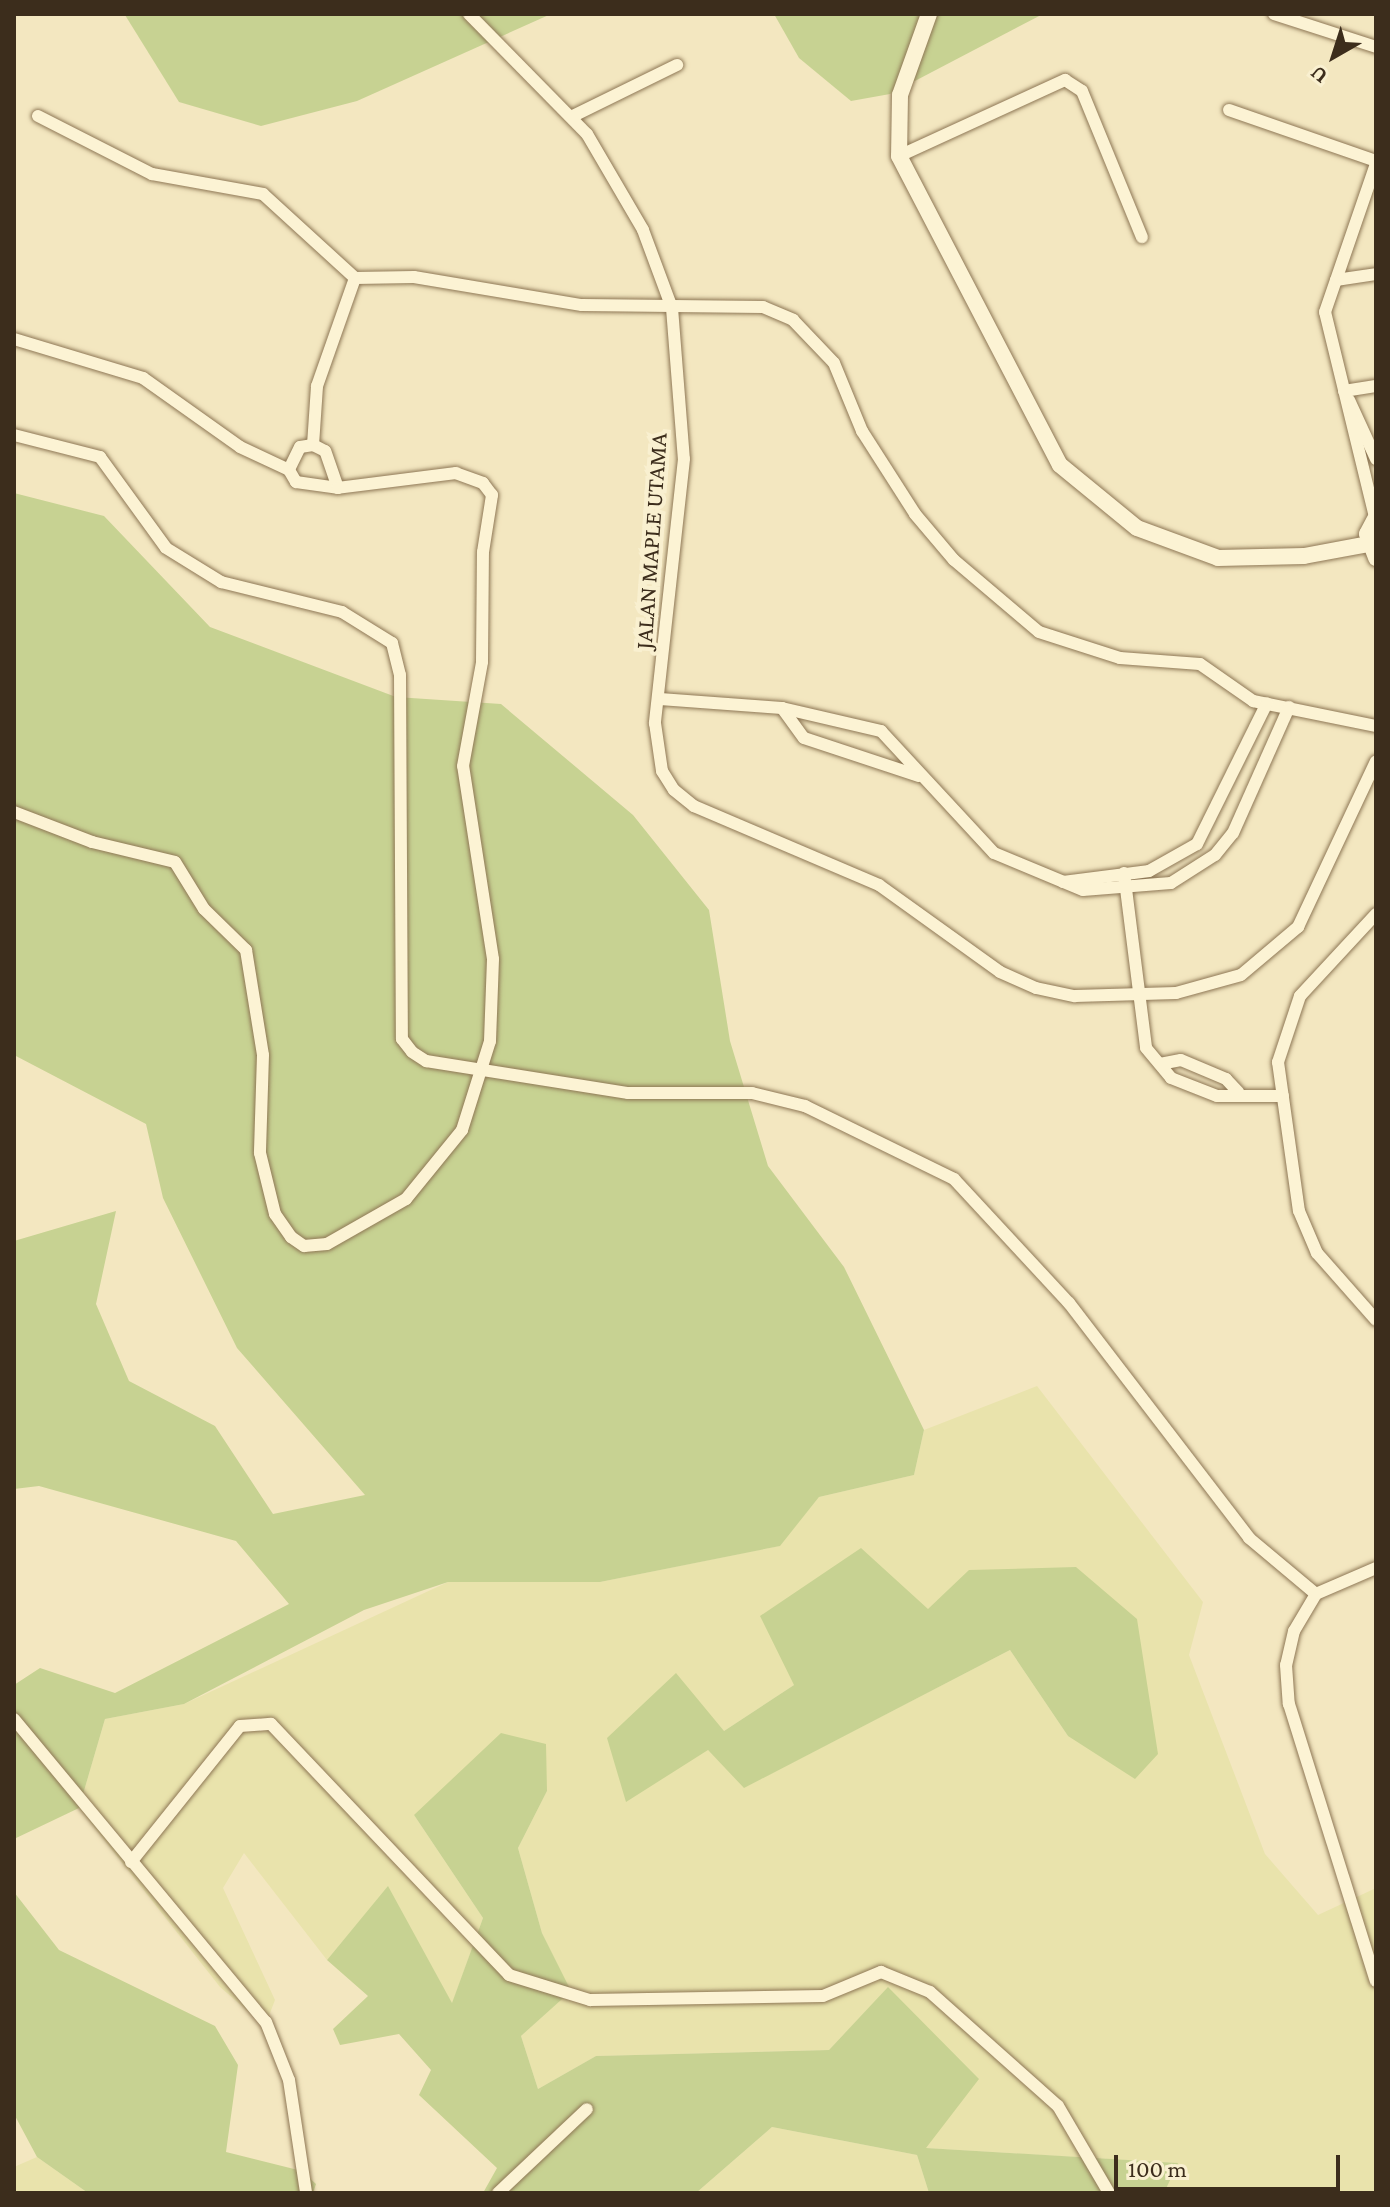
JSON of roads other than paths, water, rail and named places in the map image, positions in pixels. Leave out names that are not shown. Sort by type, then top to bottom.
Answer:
[{"type":"street","name":"JALAN MAPLE UTAMA","points":[[469,14],[573,116],[631,206],[672,308],[684,459],[655,723],[662,771],[694,806],[879,885],[1000,972],[1036,988],[1075,996],[1137,994],[1207,988],[1272,953],[1317,897],[1376,761]]},
{"type":"street","points":[[929,14],[900,95],[899,156],[1032,422],[1060,465],[1097,501],[1137,528],[1218,558],[1372,551],[1376,517],[1325,312],[1376,162],[1229,110]]},
{"type":"street","points":[[1274,14],[1376,47]]},
{"type":"street","points":[[573,116],[677,65]]},
{"type":"street","points":[[899,156],[1065,80],[1082,91],[1142,237]]},
{"type":"street","points":[[38,116],[152,174],[279,202],[355,278],[414,277],[543,301],[672,308],[763,307],[814,335],[915,514],[997,601],[1039,632],[1120,658],[1200,664],[1267,703],[1376,726]]},
{"type":"street","points":[[1336,280],[1376,274]]},
{"type":"street","points":[[313,445],[317,386],[355,278]]},
{"type":"street","points":[[14,339],[143,378],[240,447],[289,470],[308,488],[338,488],[456,473],[483,483],[492,495],[483,552],[482,662],[463,766],[493,959],[486,1071],[462,1130],[406,1199],[348,1237],[314,1247],[297,1243],[275,1214],[260,1153],[262,1043],[246,950],[204,909],[175,862],[92,842],[14,812]]},
{"type":"street","points":[[1344,391],[1376,386]]},
{"type":"street","points":[[1344,391],[1376,459]]},
{"type":"street","points":[[14,435],[100,457],[166,548],[221,582],[342,612],[392,643],[400,675],[402,1039],[426,1061],[628,1093],[752,1093],[805,1106],[954,1179],[1069,1303],[1249,1538],[1316,1594]]},
{"type":"street","points":[[289,470],[300,447],[313,445],[325,451],[338,488]]},
{"type":"street","points":[[660,699],[782,708],[881,731],[994,853],[1063,882],[1126,890],[1171,883],[1215,855],[1233,833],[1289,707]]},
{"type":"street","points":[[1063,882],[1176,861],[1197,844],[1267,703]]},
{"type":"street","points":[[782,708],[804,738],[922,777]]},
{"type":"street","points":[[1124,873],[1140,1030],[1160,1064],[1171,1078],[1217,1096],[1238,1092],[1283,1096]]},
{"type":"street","points":[[1376,914],[1320,968],[1286,1024],[1278,1062],[1299,1211],[1317,1253],[1376,1320]]},
{"type":"street","points":[[1160,1064],[1181,1060],[1226,1079],[1238,1092]]},
{"type":"street","points":[[1376,1568],[1316,1594],[1294,1631],[1289,1704],[1376,1981]]},
{"type":"street","points":[[14,1719],[277,2041],[310,2190]]},
{"type":"street","points":[[131,1862],[240,1726],[271,1724],[509,1975],[590,2000],[823,1996],[881,1972],[930,1992],[1058,2106],[1109,2193]]},
{"type":"street","points":[[498,2193],[587,2109]]}]
